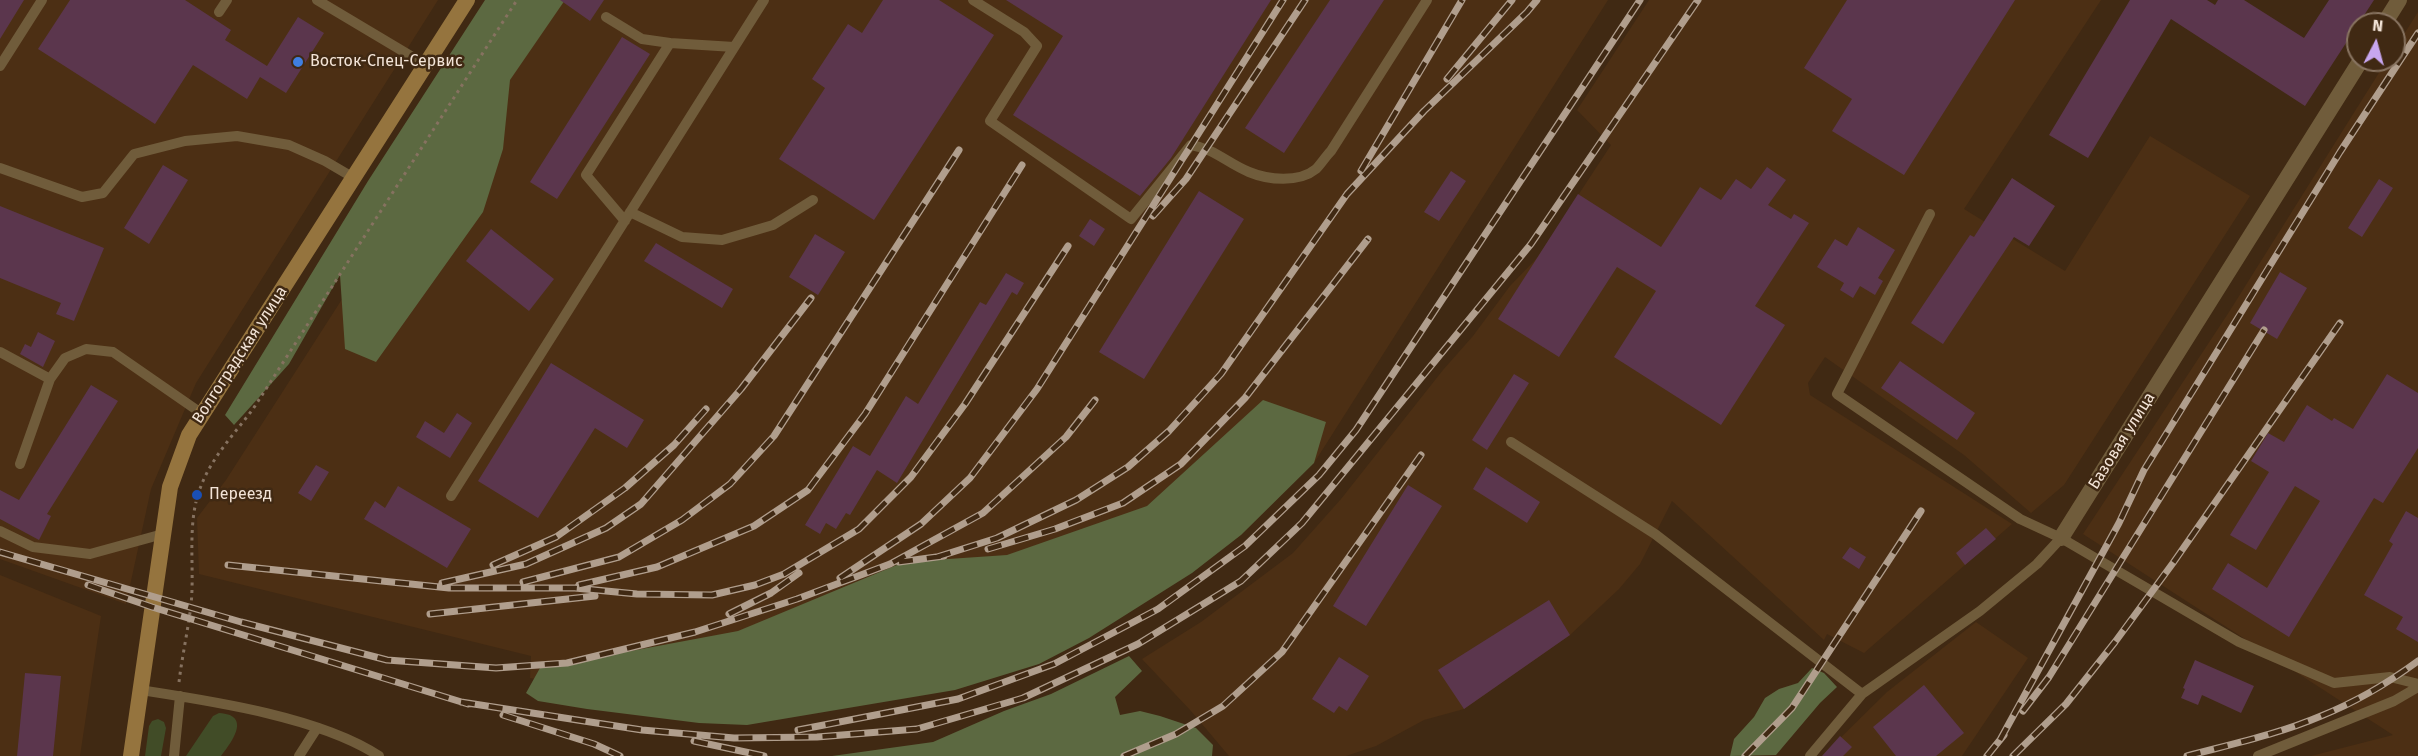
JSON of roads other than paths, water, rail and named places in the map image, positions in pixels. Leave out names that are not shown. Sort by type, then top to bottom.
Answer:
[{"type":"main road","name":"Волгоградская улица","points":[[131,756],[170,487],[189,435],[467,0]]},
{"type":"street","name":"Базовая улица","points":[[2061,538],[2353,72]]},
{"type":"lane","points":[[0,66],[42,0]]},
{"type":"lane","points":[[219,12],[227,0]]},
{"type":"lane","points":[[317,0],[426,66]]},
{"type":"lane","points":[[451,496],[764,0]]},
{"type":"lane","points":[[973,0],[1024,32],[1037,46],[990,121],[1131,219],[1191,145],[1207,148],[1250,173],[1276,178],[1298,178],[1315,170],[1330,151],[1427,0]]},
{"type":"lane","points":[[606,17],[642,39],[734,47]]},
{"type":"lane","points":[[670,43],[586,175],[627,217],[682,237],[722,240],[773,225],[813,200]]},
{"type":"lane","points":[[0,168],[82,197],[103,193],[134,154],[185,141],[237,136],[289,145],[325,161],[354,178]]},
{"type":"lane","points":[[1930,214],[1837,394],[2020,519],[2061,538],[2239,642],[2334,683],[2390,677],[2418,686]]},
{"type":"lane","points":[[20,465],[50,379],[65,357],[86,349],[113,352],[201,413]]},
{"type":"lane","points":[[0,352],[50,379]]},
{"type":"lane","points":[[1511,442],[1655,534],[1862,694]]},
{"type":"lane","points":[[0,531],[33,547],[90,554],[163,534]]},
{"type":"lane","name":"Базовая улица","points":[[1810,756],[1862,694],[1980,610],[2037,564],[2061,538]]},
{"type":"lane","points":[[2258,756],[2394,701],[2418,686]]},
{"type":"lane","points":[[140,690],[276,716],[317,728],[368,748],[379,756]]},
{"type":"lane","points":[[174,756],[180,696]]},
{"type":"lane","points":[[300,756],[317,728]]},
{"type":"railway","points":[[840,578],[921,524],[970,478],[1037,389],[1283,0]]},
{"type":"railway","points":[[1153,216],[1186,179],[1305,0]]},
{"type":"railway","points":[[1361,171],[1462,0]]},
{"type":"railway","points":[[1447,79],[1512,0]]},
{"type":"railway","points":[[937,557],[997,538],[1076,500],[1128,467],[1169,431],[1221,374],[1347,194],[1424,111],[1537,0]]},
{"type":"railway","points":[[798,730],[958,699],[1054,664],[1158,609],[1245,546],[1319,475],[1356,430],[1640,0]]},
{"type":"railway","points":[[461,702],[642,730],[734,738],[817,737],[917,729],[1023,698],[1138,644],[1241,581],[1302,523],[1531,244],[1698,0]]},
{"type":"railway","points":[[2000,740],[2119,523],[2144,470],[2340,152],[2418,33]]},
{"type":"railway","points":[[523,582],[619,557],[682,520],[730,484],[774,436],[959,150]]},
{"type":"railway","points":[[579,585],[657,567],[754,526],[808,490],[865,414],[1022,165]]},
{"type":"railway","points":[[988,549],[1055,529],[1123,503],[1181,464],[1245,398],[1368,239]]},
{"type":"railway","points":[[228,565],[449,588],[575,588],[637,594],[712,595],[755,585],[784,574],[859,529],[911,477],[965,404],[1068,246]]},
{"type":"railway","points":[[442,583],[526,564],[606,528],[641,504],[741,389],[811,298]]},
{"type":"railway","points":[[2013,756],[2066,704],[2115,642],[2173,563],[2340,323]]},
{"type":"railway","points":[[2023,711],[2049,677],[2264,330]]},
{"type":"railway","points":[[0,552],[241,622],[387,660],[496,668],[567,663],[695,632],[797,599],[890,564],[983,513],[1066,437],[1095,400]]},
{"type":"railway","points":[[493,565],[556,537],[625,488],[674,445],[706,409]]},
{"type":"railway","points":[[1124,756],[1176,734],[1223,706],[1282,652],[1421,455]]},
{"type":"railway","points":[[1745,756],[1792,708],[1921,511]]},
{"type":"railway","points":[[899,562],[944,556]]},
{"type":"railway","points":[[729,614],[771,593],[799,573]]},
{"type":"railway","points":[[88,585],[152,607],[468,704]]},
{"type":"railway","points":[[430,614],[595,596]]},
{"type":"railway","points":[[2187,756],[2272,733],[2321,716],[2347,705],[2418,661]]},
{"type":"railway","points":[[503,715],[594,744],[620,756]]},
{"type":"railway","points":[[1987,756],[2004,735]]},
{"type":"railway","points":[[694,741],[764,756]]},
{"type":"place","name":"Восток-Спец-Сервис","points":[[298,62]]},
{"type":"place","name":"Переезд","points":[[197,495]]}]
